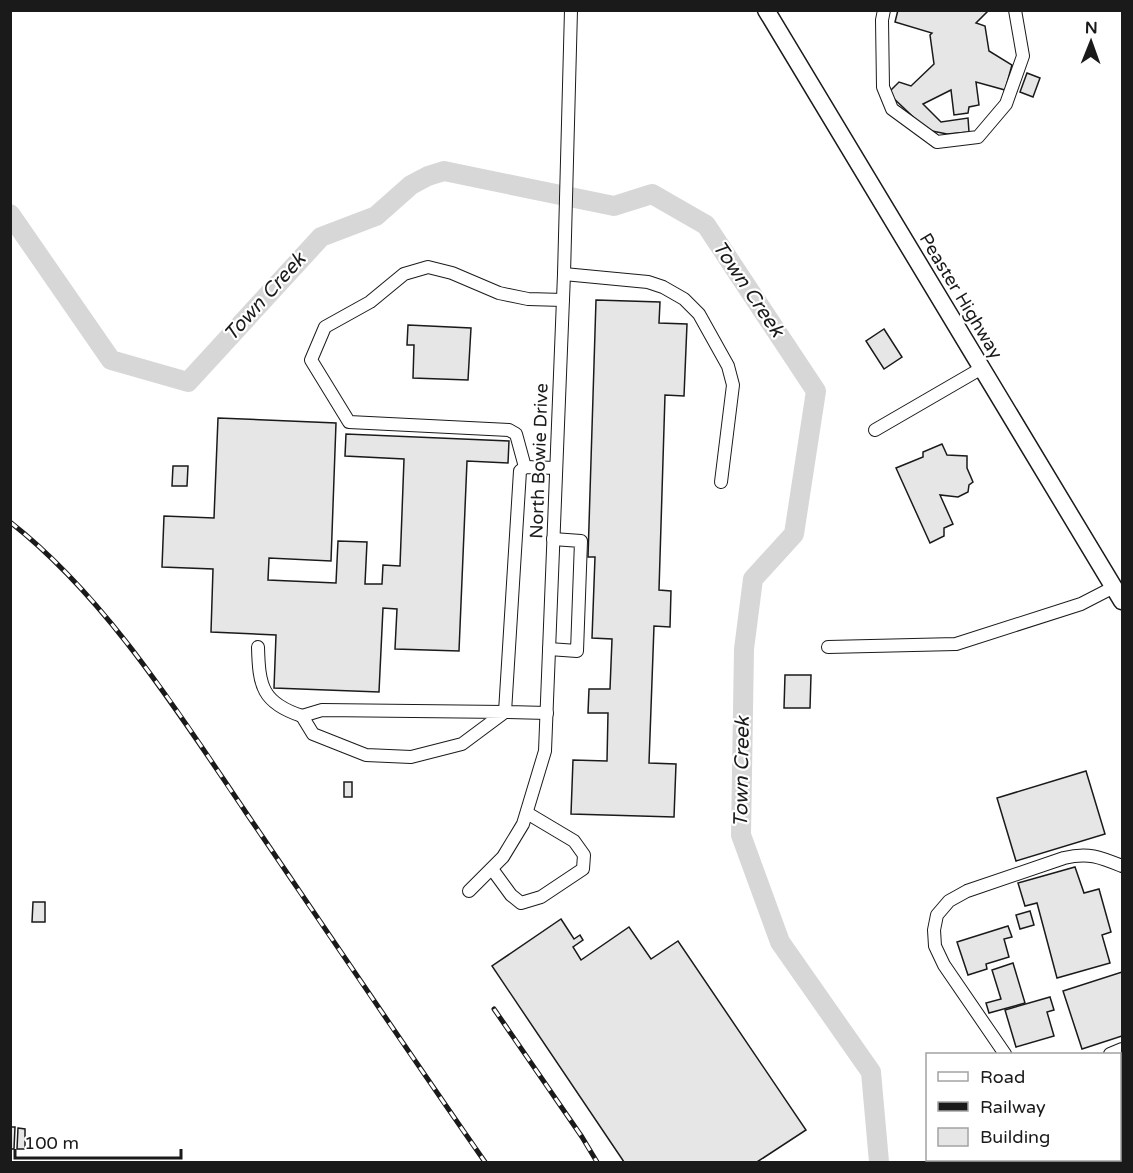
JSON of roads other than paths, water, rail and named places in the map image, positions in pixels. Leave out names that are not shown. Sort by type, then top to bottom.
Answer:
[{"type":"main road","name":"Peaster Highway","points":[[766,10],[1118,594]]},
{"type":"street","name":"North Bowie Drive","points":[[469,891],[503,857],[518,832],[545,751],[564,274],[571,10]]},
{"type":"street","points":[[884,10],[882,20],[883,87],[892,109],[937,142],[978,137],[1006,104],[1023,56],[1015,10]]},
{"type":"street","points":[[525,467],[516,435],[509,430],[349,422],[311,360],[325,327],[370,302],[404,274],[428,267],[452,273],[499,293],[528,299],[563,300]]},
{"type":"street","points":[[564,274],[648,282],[663,287],[684,299],[699,314],[728,366],[733,385],[721,482]]},
{"type":"street","points":[[875,430],[982,368]]},
{"type":"street","points":[[302,716],[313,734],[366,755],[411,757],[462,744],[505,712],[520,471],[525,467],[556,468]]},
{"type":"street","points":[[549,649],[577,651],[581,541],[554,539]]},
{"type":"street","points":[[828,647],[956,644],[1118,594]]},
{"type":"street","points":[[258,647],[259,675],[272,701],[287,711],[302,716],[322,710],[547,713]]},
{"type":"street","points":[[492,870],[511,896],[521,903],[540,897],[583,869],[584,855],[574,841],[526,813]]},
{"type":"street","points":[[1004,1053],[944,964],[935,946],[934,930],[937,915],[949,901],[967,891],[1064,858],[1081,854],[1096,856],[1122,866]]},
{"type":"waterway","name":"Town Creek","points":[[10,214],[111,360],[188,382],[321,237],[376,216],[411,185],[444,171],[614,206],[652,194],[706,225],[816,391],[794,534],[753,579],[744,649],[741,835],[780,942],[871,1072],[879,1162]]},
{"type":"railway","points":[[10,522],[78,585],[139,659],[195,737],[485,1162]]},
{"type":"railway","points":[[494,1009],[597,1162]]}]
